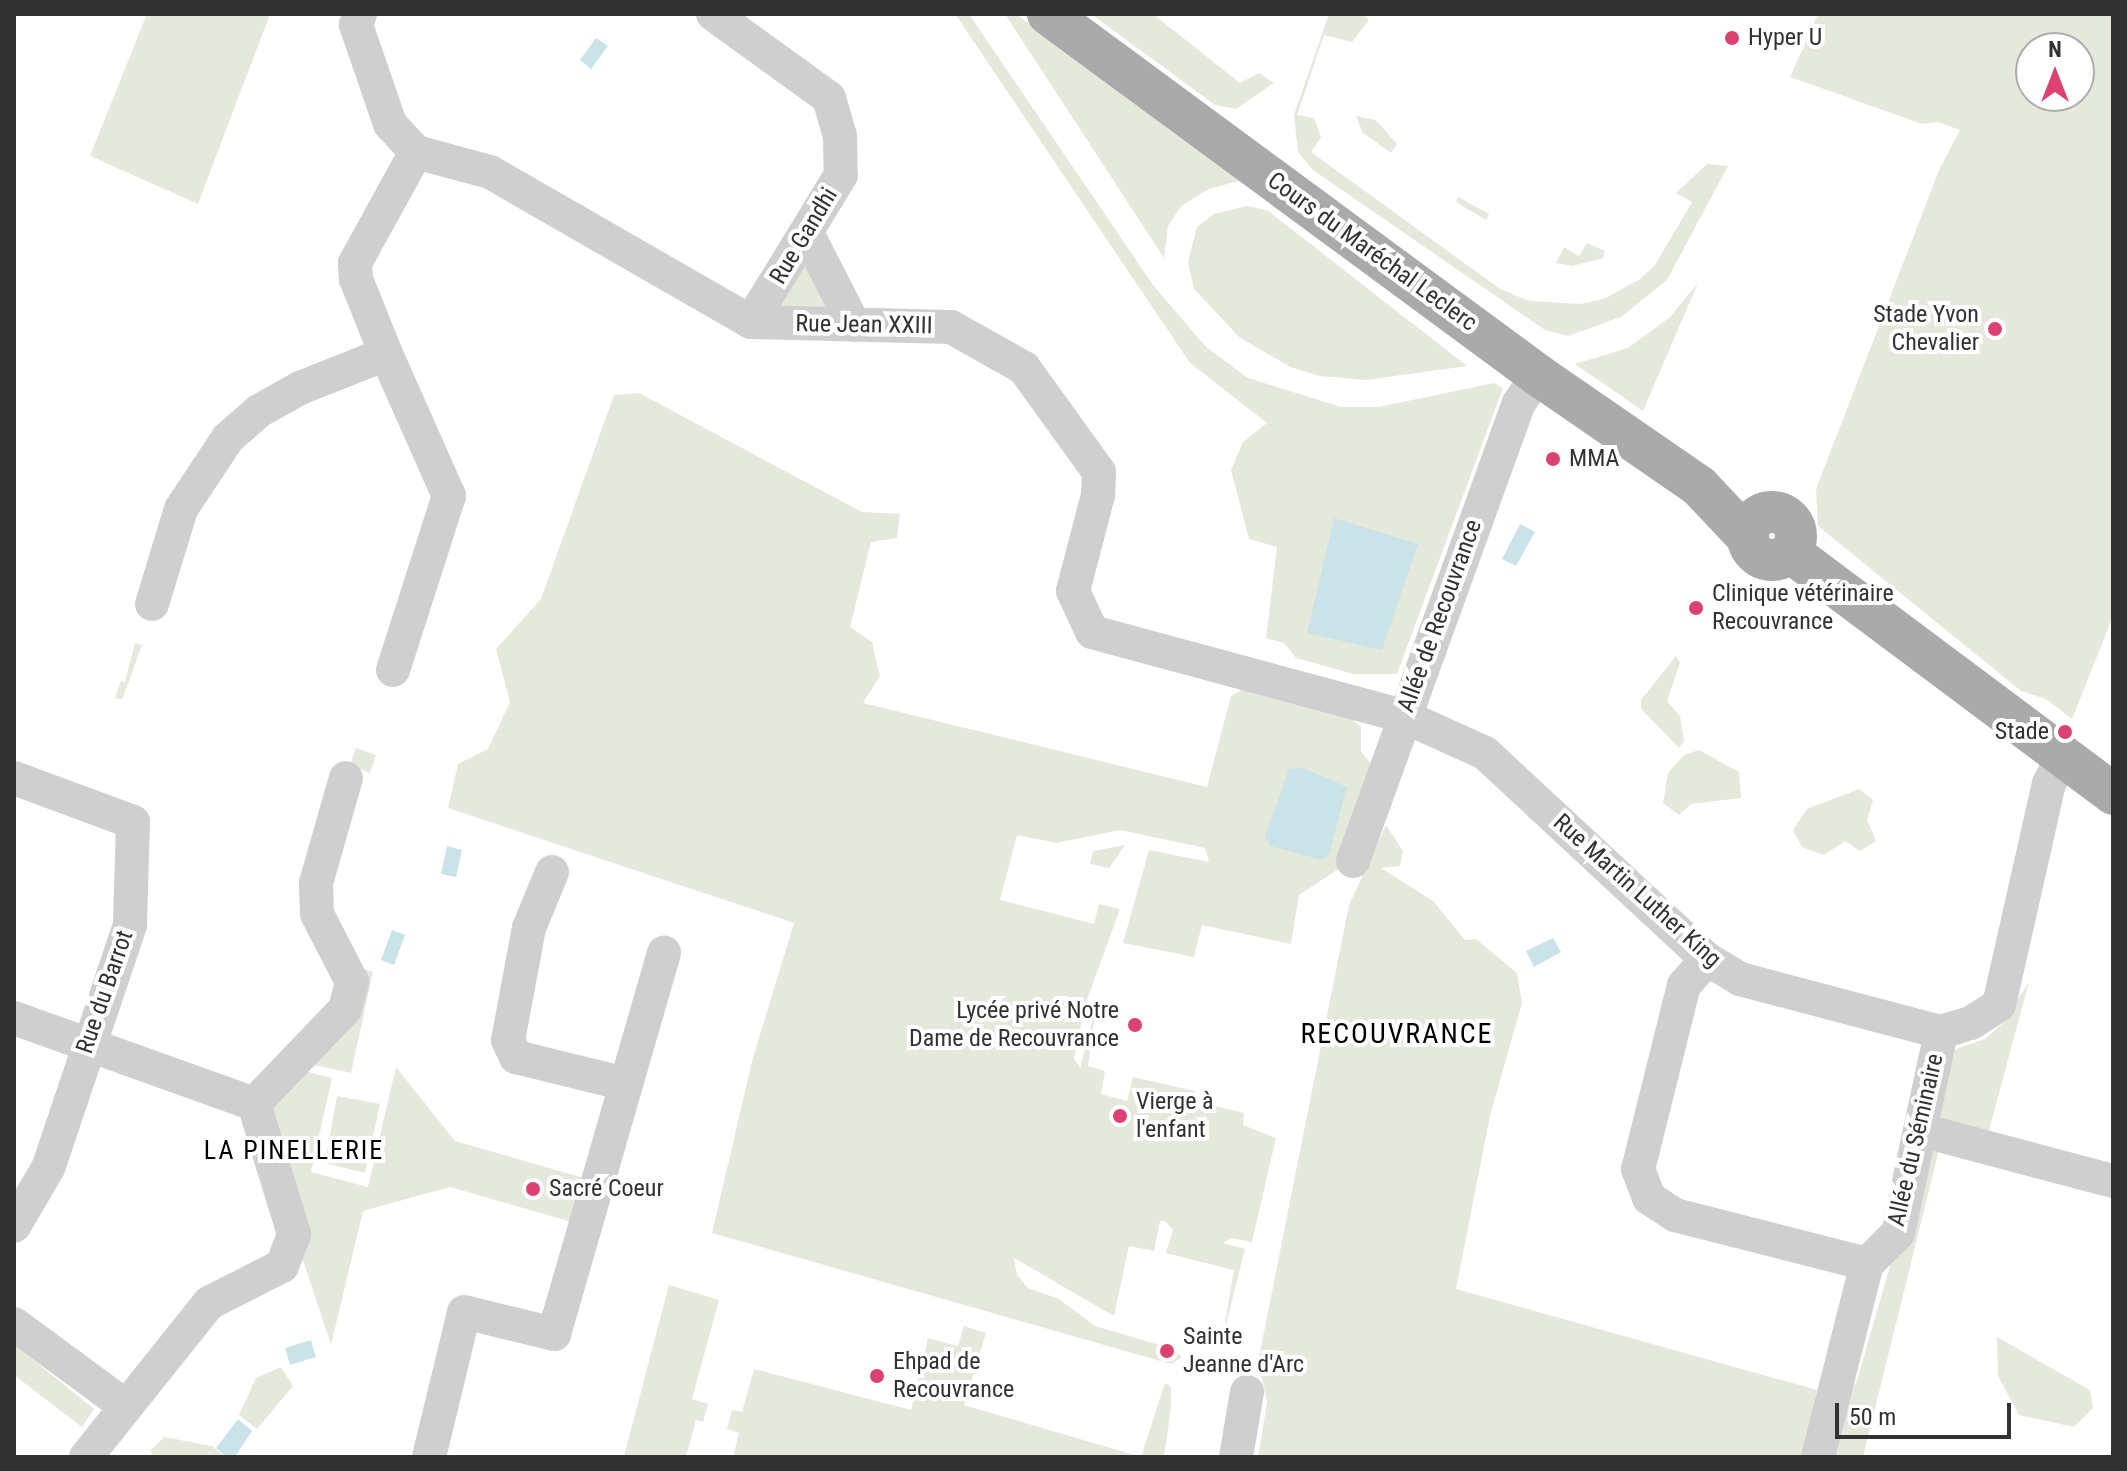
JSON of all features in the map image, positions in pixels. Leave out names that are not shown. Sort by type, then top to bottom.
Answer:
[{"type":"main road","name":"Cours du Maréchal Leclerc","points":[[1048,14],[1538,375],[1756,525],[1754,552],[1768,560],[1790,552],[2062,757]]},
{"type":"main road","points":[[2062,757],[2113,794]]},
{"type":"street","points":[[360,14],[356,25],[390,124],[416,152],[355,263],[356,279],[449,496],[393,670]]},
{"type":"street","name":"Rue Gandhi","points":[[713,14],[829,98],[840,136],[841,175],[808,235],[751,322]]},
{"type":"street","name":"Rue Jean XXIII","points":[[416,152],[490,172],[751,322],[951,327],[1024,368],[1099,472],[1098,495],[1073,591],[1092,632],[1403,716]]},
{"type":"street","points":[[808,235],[854,325]]},
{"type":"street","points":[[152,604],[181,509],[228,438],[300,388],[386,354]]},
{"type":"street","name":"Allée de Recouvrance","points":[[1353,861],[1403,716],[1519,403],[1538,375]]},
{"type":"street","name":"Rue Martin Luther King","points":[[1403,716],[1485,753],[1707,959],[1740,979],[1941,1032]]},
{"type":"street","name":"Allée du Séminaire","points":[[1867,1264],[1898,1233],[1941,1032],[1971,1023],[1999,1005],[2049,784],[2062,757]]},
{"type":"street","name":"Rue du Barrot","points":[[14,778],[133,822],[130,925],[87,1044],[48,1168],[14,1226]]},
{"type":"street","points":[[254,1104],[345,1009],[352,982],[317,914],[316,883],[346,778]]},
{"type":"street","points":[[552,872],[529,928],[508,1040],[516,1057],[626,1084]]},
{"type":"street","points":[[429,1457],[464,1312],[554,1334],[664,953]]},
{"type":"street","points":[[1707,959],[1684,985],[1638,1169],[1649,1198],[1675,1215],[1867,1264],[1818,1457]]},
{"type":"street","points":[[14,1018],[254,1104]]},
{"type":"street","points":[[86,1457],[124,1405],[209,1303],[282,1266],[294,1234],[254,1104]]},
{"type":"street","points":[[1921,1130],[2113,1181]]},
{"type":"street","points":[[14,1324],[124,1405]]},
{"type":"street","points":[[1236,1457],[1247,1392]]},
{"type":"shaded area","points":[[147,14],[270,14],[198,204],[90,156]]},
{"type":"shaded area","points":[[955,14],[969,14],[1153,285],[1206,347],[1248,378],[1341,407],[1378,407],[1494,383],[1503,388],[1397,674],[1353,674],[1296,658],[1284,643],[1266,638],[1277,547],[1249,539],[1231,470],[1243,442],[1267,423],[1190,363]]},
{"type":"shaded area","points":[[1005,14],[1016,14],[1242,180],[1209,189],[1181,206],[1168,226],[1164,258]]},
{"type":"shaded area","points":[[1091,14],[1153,14],[1240,83],[1259,73],[1274,83],[1236,109],[1215,105]]},
{"type":"shaded area","points":[[1329,14],[1362,14],[1369,20],[1352,42],[1324,35],[1297,115],[1314,118],[1321,137],[1311,152],[1500,289],[1530,301],[1581,304],[1606,298],[1640,279],[1655,265],[1692,202],[1676,193],[1707,164],[1728,166],[1667,280],[1621,317],[1568,336],[1545,330],[1313,170],[1298,152],[1294,115]]},
{"type":"shaded area","name":"Stade Yvon Chevalier","points":[[1818,14],[2113,14],[2113,616],[2072,719],[2046,699],[2021,691],[1818,526],[1816,489],[1940,168],[1960,130],[1938,122],[1922,124],[1790,77]]},
{"type":"shaded area","points":[[1356,116],[1376,120],[1397,144],[1391,153],[1363,133]]},
{"type":"shaded area","points":[[1458,197],[1489,214],[1486,220],[1456,202]]},
{"type":"shaded area","points":[[1246,206],[1267,210],[1467,366],[1366,380],[1320,376],[1290,367],[1239,337],[1194,289],[1188,262],[1197,227],[1214,214]]},
{"type":"shaded area","points":[[1587,243],[1605,251],[1603,258],[1572,266],[1556,263],[1564,247],[1579,256]]},
{"type":"shaded area","points":[[810,263],[837,312],[772,311],[803,264]]},
{"type":"shaded area","points":[[1698,283],[1643,411],[1575,364],[1628,348],[1670,317]]},
{"type":"shaded area","points":[[639,393],[862,512],[900,514],[897,538],[871,542],[850,627],[872,642],[880,676],[863,703],[1207,787],[1231,696],[1250,685],[1345,712],[1361,727],[1361,752],[1378,772],[1340,868],[1299,895],[1291,944],[1202,925],[1194,957],[1123,943],[1149,850],[1209,862],[1205,848],[1120,830],[1057,843],[1017,835],[1000,900],[1094,924],[1099,904],[1120,909],[1085,1005],[1074,1058],[1080,1068],[1096,1006],[1088,1066],[1105,1071],[1101,1094],[1127,1101],[1133,1077],[1195,1091],[1194,1101],[1244,1113],[1243,1125],[1276,1138],[1252,1242],[1231,1238],[1223,1243],[1245,1249],[1222,1340],[1234,1270],[1166,1253],[1173,1230],[1165,1221],[1160,1221],[1154,1251],[1129,1246],[1114,1316],[1014,1258],[1017,1275],[1028,1288],[1059,1299],[1095,1326],[1173,1349],[1182,1357],[1171,1364],[712,1233],[752,1061],[794,923],[448,808],[458,764],[488,749],[510,702],[496,649],[541,599],[614,395]]},
{"type":"shaded area","points":[[135,643],[142,645],[122,700],[115,698],[121,681],[125,682]]},
{"type":"shaded area","points":[[1676,656],[1680,663],[1667,701],[1680,716],[1684,741],[1679,748],[1641,709],[1641,700]]},
{"type":"shaded area","points":[[356,748],[376,755],[370,773],[350,765]]},
{"type":"shaded area","points":[[1699,750],[1739,772],[1741,798],[1691,804],[1679,815],[1663,803],[1668,773],[1684,755]]},
{"type":"shaded area","points":[[1859,789],[1873,800],[1867,820],[1876,841],[1860,851],[1845,841],[1824,855],[1802,847],[1793,830],[1807,809]]},
{"type":"shaded area","points":[[1386,825],[1403,851],[1400,866],[1381,868],[1433,901],[1465,940],[1476,939],[1517,973],[1522,1003],[1490,1116],[1456,1289],[1817,1390],[1803,1457],[1258,1457],[1267,1402],[1258,1362],[1349,905]]},
{"type":"shaded area","points":[[1125,845],[1109,868],[1090,864],[1093,851]]},
{"type":"shaded area","points":[[362,969],[373,972],[351,1073],[306,1063]]},
{"type":"shaded area","points":[[2029,982],[1988,1134],[1940,1122],[1934,1110],[1950,1051],[1985,1039],[2003,1023]]},
{"type":"shaded area","points":[[396,1067],[455,1141],[598,1182],[586,1226],[450,1187],[363,1211],[331,1345],[303,1260],[304,1242],[270,1117],[277,1095],[300,1070],[332,1078],[311,1172],[368,1187]]},
{"type":"shaded area","points":[[337,1096],[380,1104],[365,1173],[325,1163]]},
{"type":"shaded area","points":[[1940,1146],[1863,1457],[1827,1457],[1841,1394],[1856,1384],[1923,1151]]},
{"type":"shaded area","points":[[669,1285],[719,1300],[692,1399],[708,1404],[703,1422],[696,1420],[686,1457],[624,1456]]},
{"type":"shaded area","points":[[964,1326],[986,1333],[964,1405],[1141,1457],[733,1457],[739,1433],[727,1429],[732,1410],[742,1412],[754,1369],[911,1410],[928,1338],[958,1346]]},
{"type":"shaded area","points":[[1997,1337],[2090,1390],[2093,1408],[2074,1427],[2019,1415],[1998,1376]]},
{"type":"shaded area","points":[[14,1344],[94,1409],[82,1427],[14,1375]]},
{"type":"shaded area","points":[[281,1367],[293,1386],[257,1429],[239,1415],[256,1378]]},
{"type":"shaded area","points":[[1165,1383],[1171,1387],[1171,1408],[1164,1457],[1141,1457]]},
{"type":"shaded area","points":[[164,1437],[212,1446],[225,1457],[154,1457],[150,1451]]},
{"type":"water","points":[[596,38],[608,46],[591,69],[580,60]]},
{"type":"water","points":[[1334,518],[1418,544],[1382,650],[1307,633]]},
{"type":"water","points":[[1520,524],[1535,532],[1516,566],[1502,559]]},
{"type":"water","points":[[1303,768],[1347,787],[1329,854],[1322,860],[1270,846],[1265,836],[1289,769]]},
{"type":"water","points":[[447,846],[462,850],[456,877],[441,874]]},
{"type":"water","points":[[392,930],[405,935],[394,965],[381,960]]},
{"type":"water","points":[[1553,938],[1561,952],[1534,967],[1526,951]]},
{"type":"water","points":[[311,1340],[316,1357],[290,1365],[285,1348]]},
{"type":"water","points":[[238,1419],[252,1431],[235,1457],[226,1457],[216,1448]]},
{"type":"place","name":"Hyper U","points":[[1732,38]]},
{"type":"place","name":"Stade Yvon Chevalier","points":[[1995,329]]},
{"type":"place","name":"MMA","points":[[1553,459]]},
{"type":"place","name":"Clinique vétérinaire Recouvrance","points":[[1696,608]]},
{"type":"place","name":"Stade","points":[[2065,732]]},
{"type":"place","name":"Lycée privé Notre Dame de Recouvrance","points":[[1135,1025]]},
{"type":"place","name":"Vierge à l'enfant","points":[[1120,1116]]},
{"type":"place","name":"Sacré Coeur","points":[[533,1189]]},
{"type":"place","name":"Sainte Jeanne d'Arc","points":[[1167,1351]]},
{"type":"place","name":"Ehpad de Recouvrance","points":[[877,1376]]},
{"type":"district","name":"RECOUVRANCE","points":[[1397,1034]]},
{"type":"district","name":"LA PINELLERIE","points":[[294,1151]]}]
